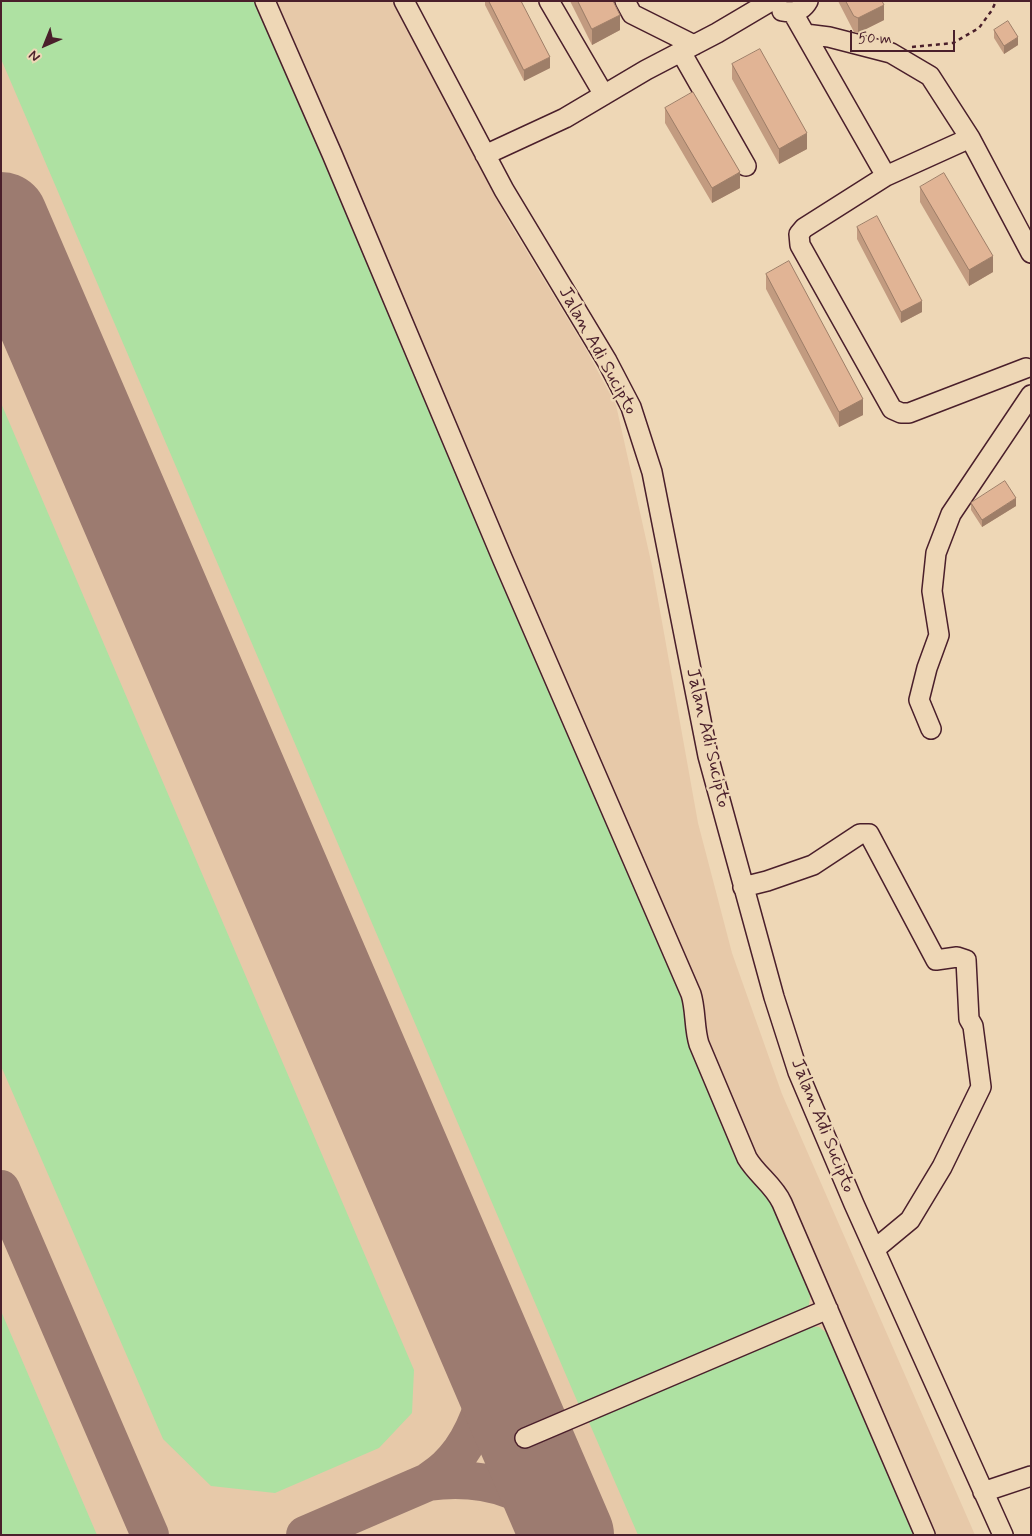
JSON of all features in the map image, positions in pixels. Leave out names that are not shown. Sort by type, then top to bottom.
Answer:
[{"type":"street","points":[[265,1],[691,994],[695,1008],[699,1044],[747,1158],[751,1165],[778,1194],[925,1535]]},
{"type":"street","name":"Jalan Adi Sucipto","points":[[404,1],[504,190],[607,361],[631,407],[652,472],[708,756],[774,997],[798,1072],[1003,1535]]},
{"type":"street","points":[[549,1],[604,95]]},
{"type":"street","points":[[625,1],[632,14],[688,49],[746,166]]},
{"type":"street","points":[[485,155],[565,118],[771,1],[780,10],[793,13],[805,7],[808,1]]},
{"type":"street","points":[[793,13],[886,176]]},
{"type":"street","points":[[805,34],[829,37],[892,53],[930,76],[970,138],[1031,253]]},
{"type":"street","points":[[970,138],[886,176],[804,228],[799,234],[800,246],[892,409],[901,413],[909,413],[1029,373]]},
{"type":"street","points":[[931,730],[919,700],[927,668],[939,635],[932,591],[936,553],[951,514],[1031,395]]},
{"type":"street","points":[[743,887],[813,865],[860,834],[869,834],[936,960],[957,958],[966,960],[969,1019],[972,1026],[981,1087],[942,1167],[910,1220],[875,1249]]},
{"type":"street","points":[[525,1438],[828,1309]]},
{"type":"street","points":[[983,1492],[1031,1476]]},
{"type":"path","points":[[892,53],[902,48],[953,43],[979,28],[996,1]]},
{"type":"shaded area","points":[[1,1],[392,1],[509,222],[587,351],[616,405],[652,566],[698,823],[732,953],[782,1094],[975,1535],[1,1535]]},
{"type":"green space","points":[[1,1],[255,1],[686,1001],[690,1046],[742,1166],[772,1192],[811,1289],[809,1305],[797,1316],[581,1410],[1,59]]},
{"type":"green space","points":[[1,403],[414,1370],[412,1413],[379,1448],[275,1493],[211,1486],[163,1439],[1,1066]]},
{"type":"green space","points":[[1,1311],[97,1535],[1,1535]]},
{"type":"green space","points":[[804,1326],[819,1327],[832,1337],[916,1535],[638,1535],[588,1420]]},
{"type":"building","points":[[489,1],[521,1],[550,57],[524,70]]},
{"type":"building","points":[[578,1],[613,1],[620,15],[592,29]]},
{"type":"building","points":[[846,1],[882,1],[884,5],[858,18],[854,16]]},
{"type":"building","points":[[1008,21],[1018,37],[1004,46],[994,30]]},
{"type":"building","points":[[760,49],[807,133],[779,149],[732,64]]},
{"type":"building","points":[[693,92],[740,172],[712,188],[665,108]]},
{"type":"building","points":[[944,173],[993,256],[969,270],[920,187]]},
{"type":"building","points":[[877,216],[922,301],[901,312],[857,227]]},
{"type":"building","points":[[789,261],[863,399],[839,412],[766,274]]},
{"type":"building","points":[[1005,481],[1016,498],[982,520],[971,503]]},
{"type":"taxiway","points":[[1,1189],[150,1535]]},
{"type":"taxiway","points":[[305,1535],[428,1482],[454,1460],[474,1429],[485,1394],[487,1371],[482,1337]]},
{"type":"taxiway","points":[[428,1482],[456,1480],[497,1485],[535,1503],[566,1532]]},
{"type":"runway","points":[[1,219],[567,1535]]}]
